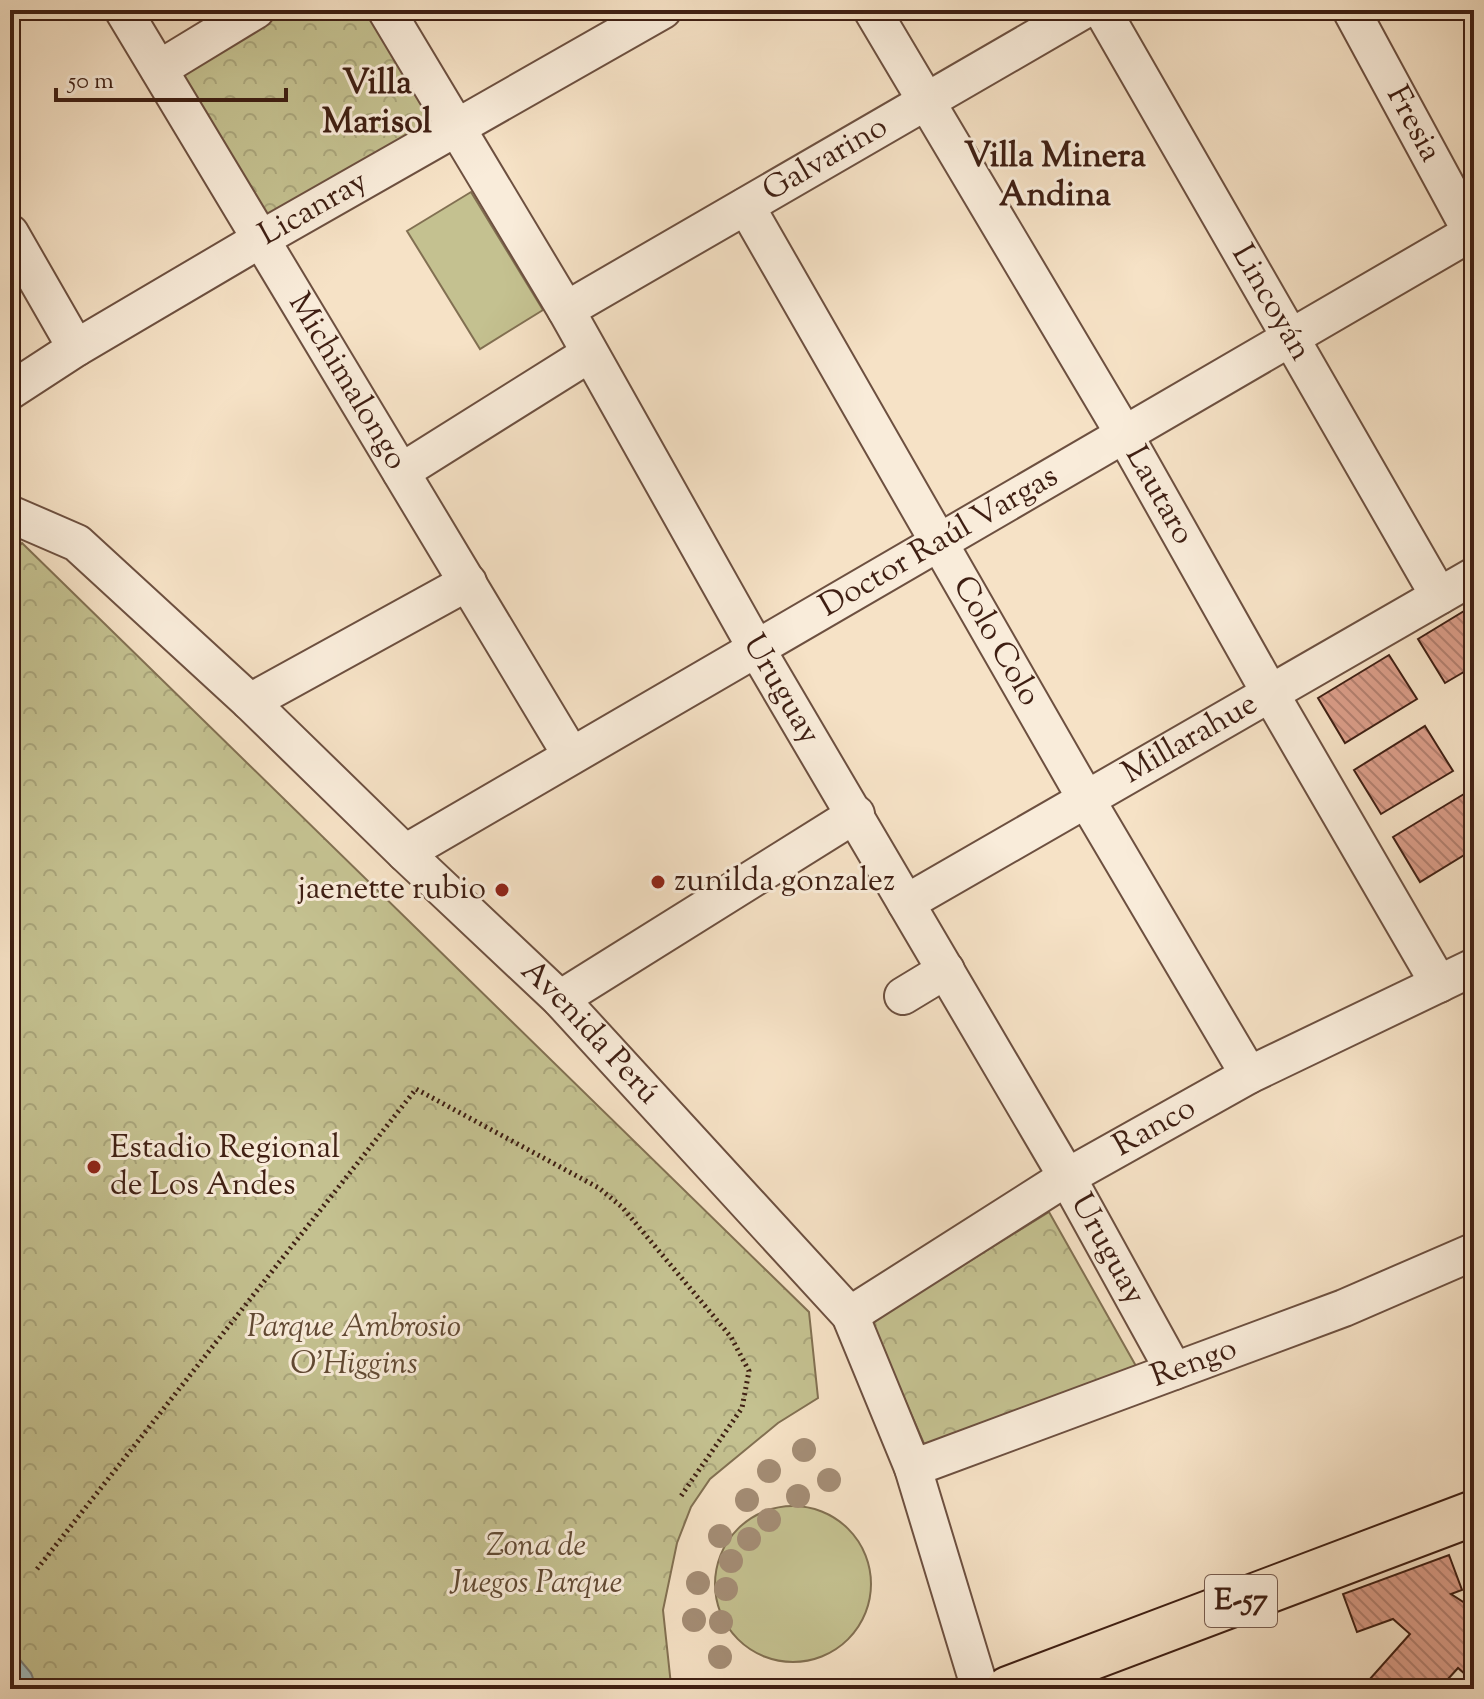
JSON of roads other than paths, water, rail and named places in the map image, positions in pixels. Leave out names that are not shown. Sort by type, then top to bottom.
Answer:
[{"type":"main road","name":"E-57","points":[[1008,1689],[1474,1513]]},
{"type":"street","name":"Michimalongo","points":[[123,10],[571,755]]},
{"type":"street","points":[[159,69],[256,10]]},
{"type":"street","name":"Uruguay","points":[[386,10],[566,310],[756,648],[1067,1177],[1174,1371]]},
{"type":"street","name":"Licanray","points":[[10,391],[76,348],[261,239],[663,10]]},
{"type":"street","name":"Lautaro","points":[[872,10],[1124,434],[1439,984]]},
{"type":"street","name":"Galvarino","points":[[566,310],[1084,10]]},
{"type":"street","name":"Lincoyán","points":[[1102,10],[1439,596]]},
{"type":"street","name":"Fresia","points":[[1351,10],[1473,233]]},
{"type":"street","name":"Colo Colo","points":[[746,206],[1086,799],[1249,1075]]},
{"type":"street","points":[[10,233],[76,348]]},
{"type":"street","name":"Doctor Raúl Vargas","points":[[405,853],[1473,233]]},
{"type":"street","points":[[401,472],[589,354]]},
{"type":"street","name":"Avenida Perú","points":[[10,515],[77,543],[250,702],[560,999],[850,1315],[913,1468],[980,1689]]},
{"type":"street","name":"Millarahue","points":[[906,903],[1474,576]]},
{"type":"street","points":[[250,702],[468,582]]},
{"type":"street","points":[[560,999],[856,814]]},
{"type":"street","name":"Ranco","points":[[850,1315],[1067,1177],[1249,1075],[1474,967]]},
{"type":"street","points":[[903,996],[946,970]]},
{"type":"street","name":"Rengo","points":[[913,1468],[1344,1308],[1473,1252]]},
{"type":"water","points":[[10,1648],[31,1673],[37,1689],[10,1689]]},
{"type":"place","name":"zunilda gonzalez","points":[[658,882]]},
{"type":"place","name":"jaenette rubio","points":[[502,890]]},
{"type":"place","name":"Estadio Regional de Los Andes","points":[[94,1167]]},
{"type":"district","name":"Villa Marisol","points":[[377,104]]},
{"type":"district","name":"Villa Minera Andina","points":[[1055,176]]},
{"type":"park label","name":"Parque Ambrosio O'Higgins","points":[[354,1346]]},
{"type":"park label","name":"Zona de Juegos Parque","points":[[536,1566]]}]
